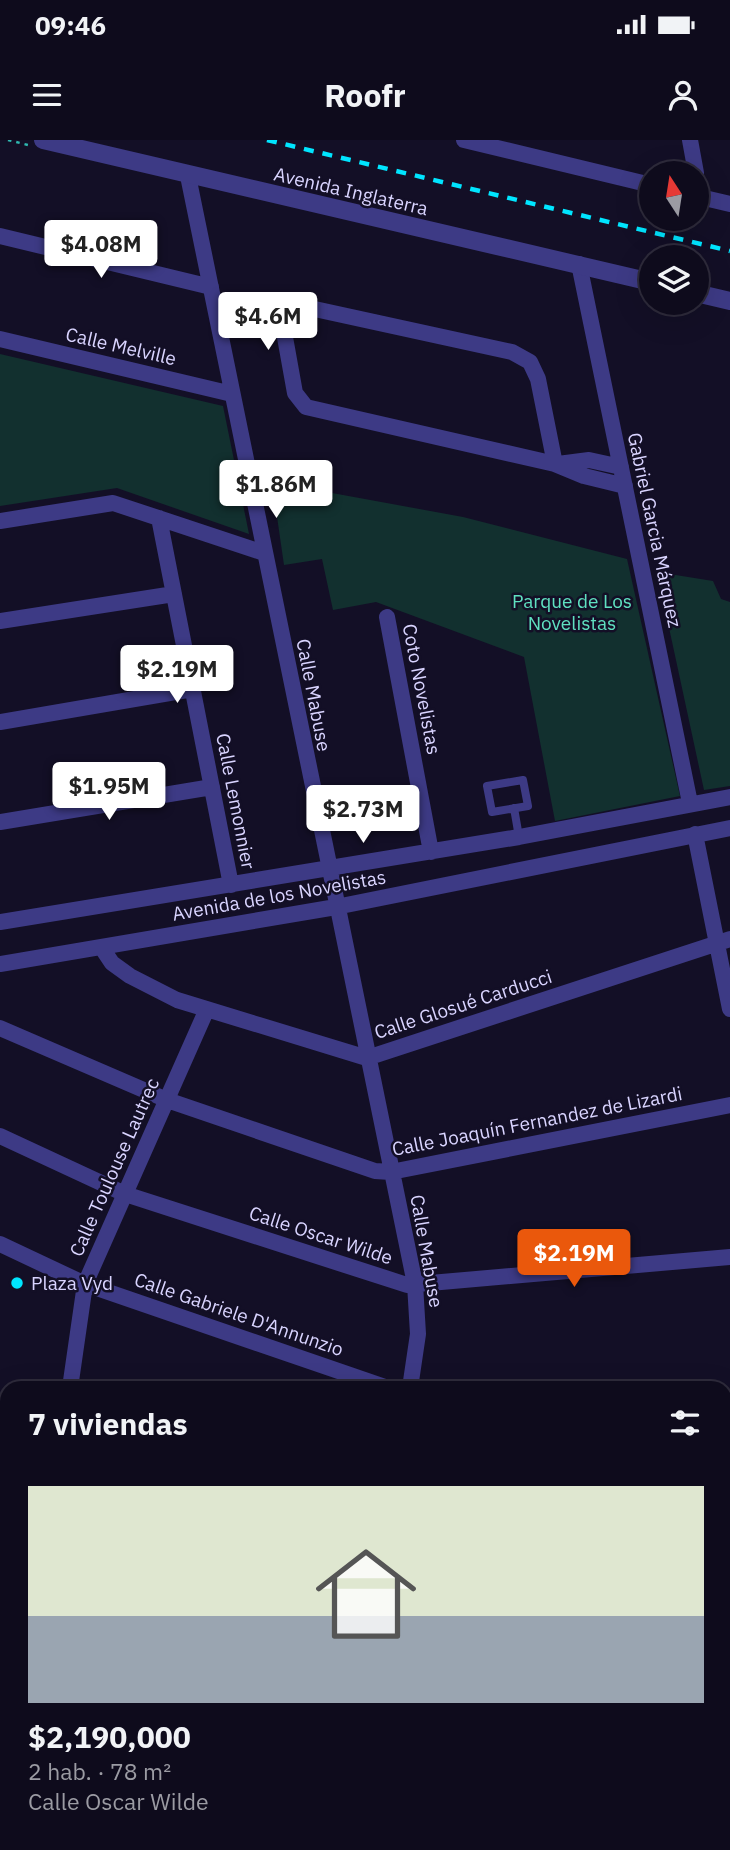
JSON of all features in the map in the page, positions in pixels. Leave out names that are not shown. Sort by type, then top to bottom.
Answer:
[{"type":"street","name":"Avenida Inglaterra","points":[[43,140],[188,176],[639,279]]},
{"type":"street","points":[[464,140],[639,182]]},
{"type":"street","points":[[690,140],[694,161]]},
{"type":"street","name":"Calle Mabuse","points":[[188,176],[328,870],[415,1284],[418,1334],[411,1381]]},
{"type":"street","points":[[709,199],[730,204]]},
{"type":"street","points":[[0,236],[211,288]]},
{"type":"street","name":"Gabriel Garcia Márquez","points":[[579,264],[690,803]]},
{"type":"street","points":[[709,296],[730,301]]},
{"type":"street","points":[[555,464],[538,379],[530,362],[512,352],[301,306],[285,308],[281,315],[295,393],[306,407],[555,464],[583,476],[625,486]]},
{"type":"street","name":"Calle Melville","points":[[0,339],[232,394]]},
{"type":"street","points":[[555,464],[589,460],[621,467]]},
{"type":"street","points":[[0,521],[113,503],[264,554]]},
{"type":"street","name":"Calle Lemonnier","points":[[159,518],[231,885]]},
{"type":"street","points":[[0,621],[174,594]]},
{"type":"street","name":"Coto Novelistas","points":[[387,617],[431,852]]},
{"type":"street","points":[[0,722],[193,689]]},
{"type":"street","points":[[0,822],[212,787]]},
{"type":"street","name":"Avenida de los Novelistas","points":[[0,922],[328,870],[730,797]]},
{"type":"street","name":"Avenida de los Novelistas","points":[[0,964],[336,907],[730,828]]},
{"type":"street","points":[[695,834],[723,941],[730,1009]]},
{"type":"street","name":"Calle Glosué Carducci","points":[[102,948],[112,963],[130,976],[177,1000],[367,1058],[723,941]]},
{"type":"street","name":"Calle Toulouse Lautrec","points":[[71,1381],[85,1284],[207,1009]]},
{"type":"street","name":"Calle Joaquín Fernandez de Lizardi","points":[[0,1028],[167,1100],[375,1171],[391,1172],[730,1105]]},
{"type":"street","name":"Calle Oscar Wilde","points":[[0,1136],[125,1194],[407,1285],[730,1257]]},
{"type":"street","name":"Calle Gabriele D'Annunzio","points":[[0,1244],[85,1284],[368,1381]]},
{"type":"lane","points":[[523,780],[528,806],[514,808],[492,812],[487,786],[523,780]]},
{"type":"lane","points":[[514,808],[519,837]]},
{"type":"green space","points":[[0,354],[223,406],[249,534],[117,488],[0,506]]},
{"type":"green space","name":"Parque de Los Novelistas","points":[[272,482],[463,517],[627,559],[680,796],[555,821],[524,657],[376,602],[333,610],[322,559],[284,565]]},
{"type":"green space","points":[[657,572],[713,581],[721,599],[730,602],[730,786],[704,790]]},
{"type":"railway","points":[[267,140],[730,251]]},
{"type":"place","name":"Plaza Vyd","points":[[17,1283]]}]
